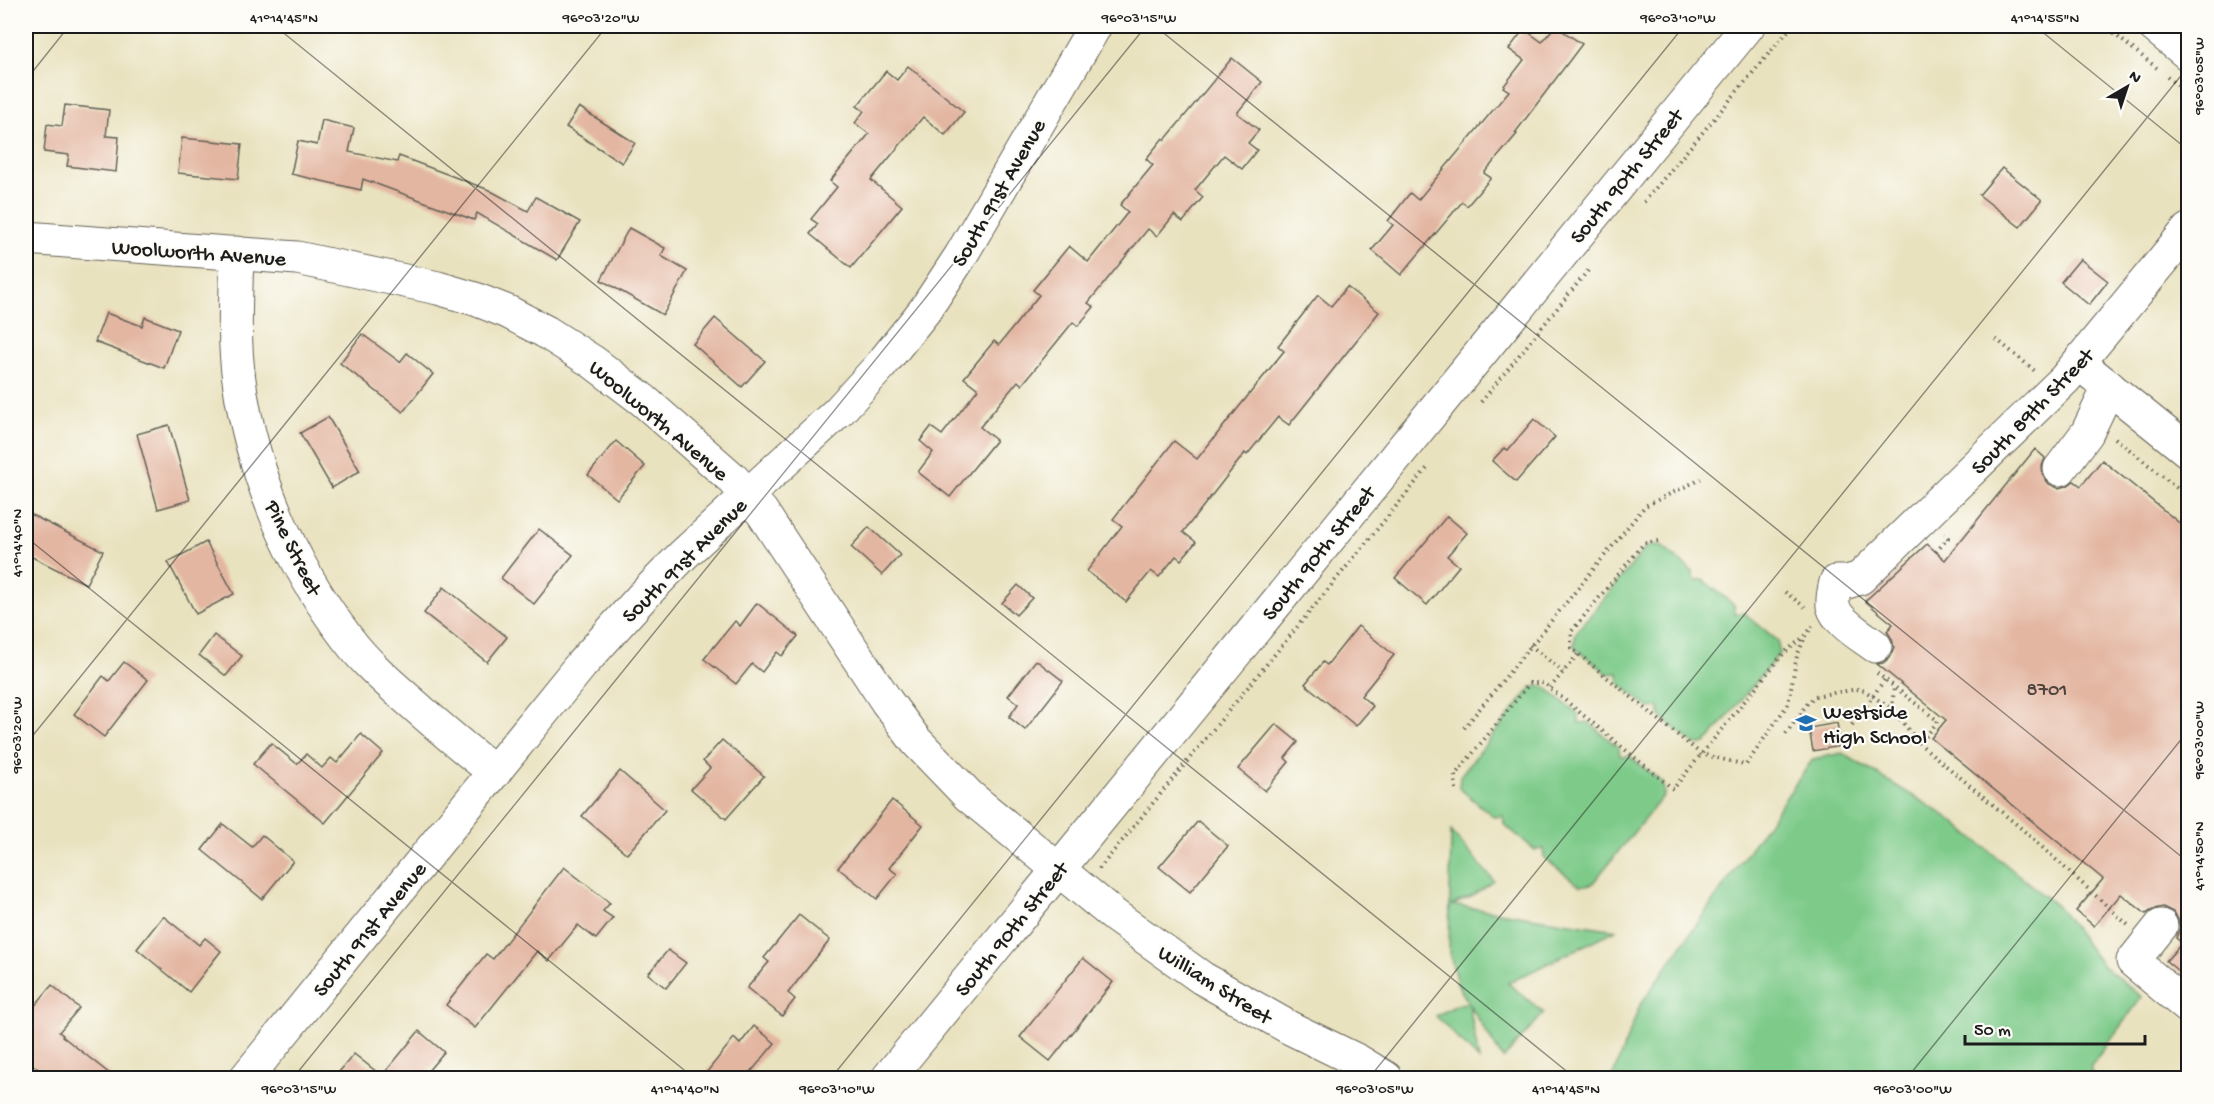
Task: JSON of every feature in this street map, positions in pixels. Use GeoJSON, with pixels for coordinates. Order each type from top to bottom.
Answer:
{"type":"FeatureCollection","features":[{"type":"Feature","properties":{"kind":"street","name":"South 91st Avenue"},"geometry":{"type":"LineString","coordinates":[[246,1078],[581,665],[683,555],[839,411],[881,365],[925,310],[960,257],[1095,26]]}},
{"type":"Feature","properties":{"kind":"street","name":"South 90th Street"},"geometry":{"type":"LineString","coordinates":[[888,1078],[1745,26]]}},
{"type":"Feature","properties":{"kind":"street"},"geometry":{"type":"LineString","coordinates":[[2154,26],[2188,54]]}},
{"type":"Feature","properties":{"kind":"street","name":"South 89th Street"},"geometry":{"type":"LineString","coordinates":[[1875,646],[1839,617],[1834,608],[1833,598],[1836,582],[1847,582],[1860,578],[2031,414],[2080,364],[2188,230]]}},
{"type":"Feature","properties":{"kind":"street","name":"Woolworth Avenue"},"geometry":{"type":"LineString","coordinates":[[26,238],[297,258],[371,272],[475,299],[508,312],[565,344],[643,399],[733,479],[762,512],[887,702],[916,741],[969,796],[1058,869]]}},
{"type":"Feature","properties":{"kind":"street","name":"Pine Street"},"geometry":{"type":"LineString","coordinates":[[237,253],[235,338],[238,379],[244,414],[257,464],[276,516],[297,561],[342,631],[379,674],[470,754],[495,772]]}},
{"type":"Feature","properties":{"kind":"street"},"geometry":{"type":"LineString","coordinates":[[2080,364],[2105,395],[2188,451]]}},
{"type":"Feature","properties":{"kind":"street"},"geometry":{"type":"LineString","coordinates":[[2060,469],[2087,433],[2105,395]]}},
{"type":"Feature","properties":{"kind":"street","name":"William Street"},"geometry":{"type":"LineString","coordinates":[[1058,869],[1115,916],[1202,978],[1290,1028],[1358,1061],[1386,1078]]}},
{"type":"Feature","properties":{"kind":"street"},"geometry":{"type":"LineString","coordinates":[[2155,934],[2133,961],[2188,1007]]}},
{"type":"Feature","properties":{"kind":"path"},"geometry":{"type":"LineString","coordinates":[[1638,209],[1792,26]]}},
{"type":"Feature","properties":{"kind":"path"},"geometry":{"type":"LineString","coordinates":[[2104,26],[2188,94]]}},
{"type":"Feature","properties":{"kind":"path"},"geometry":{"type":"LineString","coordinates":[[1476,407],[1597,259]]}},
{"type":"Feature","properties":{"kind":"path"},"geometry":{"type":"LineString","coordinates":[[2105,395],[2108,409],[2100,425],[2188,497]]}},
{"type":"Feature","properties":{"kind":"path"},"geometry":{"type":"LineString","coordinates":[[1095,873],[1432,461]]}},
{"type":"Feature","properties":{"kind":"path"},"geometry":{"type":"LineString","coordinates":[[1464,728],[1645,506],[1701,479]]}},
{"type":"Feature","properties":{"kind":"path"},"geometry":{"type":"LineString","coordinates":[[1658,541],[1644,543],[1571,633],[1571,648],[1701,754],[1746,765],[1788,704],[1797,656],[1805,636]]}},
{"type":"Feature","properties":{"kind":"path"},"geometry":{"type":"LineString","coordinates":[[1456,789],[1455,775],[1530,683],[1544,683],[1673,789],[1783,654],[1805,636],[1819,618]]}},
{"type":"Feature","properties":{"kind":"path"},"geometry":{"type":"LineString","coordinates":[[1530,645],[1563,672]]}},
{"type":"Feature","properties":{"kind":"path"},"geometry":{"type":"LineString","coordinates":[[1550,688],[1578,654]]}},
{"type":"Feature","properties":{"kind":"path"},"geometry":{"type":"LineString","coordinates":[[1852,725],[1885,679],[1938,721],[1920,744]]}},
{"type":"Feature","properties":{"kind":"path"},"geometry":{"type":"LineString","coordinates":[[1892,709],[1893,686]]}},
{"type":"Feature","properties":{"kind":"path"},"geometry":{"type":"LineString","coordinates":[[1786,734],[1815,696],[1858,689],[1865,691],[1892,709],[1920,744],[2022,829],[2155,934]]}},
{"type":"Feature","properties":{"kind":"path"},"geometry":{"type":"LineString","coordinates":[[2175,1078],[2188,1074]]}},
{"type":"Feature","properties":{"kind":"green space"},"geometry":{"type":"Polygon","coordinates":[[[1660,545],[1693,572],[1694,581],[1703,580],[1734,605],[1735,614],[1744,613],[1778,641],[1779,654],[1706,743],[1695,745],[1660,716],[1659,707],[1649,708],[1619,683],[1618,673],[1608,674],[1574,647],[1575,634],[1647,546],[1660,545]]]}},
{"type":"Feature","properties":{"kind":"green space"},"geometry":{"type":"Polygon","coordinates":[[[1544,686],[1578,714],[1579,723],[1588,722],[1619,748],[1620,756],[1629,756],[1663,783],[1664,795],[1592,884],[1580,886],[1544,858],[1543,849],[1535,850],[1504,824],[1503,816],[1494,817],[1459,788],[1460,776],[1532,687],[1544,686]]]}},
{"type":"Feature","properties":{"kind":"green space"},"geometry":{"type":"Polygon","coordinates":[[[1842,753],[1948,817],[2060,909],[2103,966],[2142,997],[2091,1066],[2094,1078],[1612,1078],[1640,1005],[1813,759],[1842,753]]]}},
{"type":"Feature","properties":{"kind":"green space"},"geometry":{"type":"Polygon","coordinates":[[[1451,831],[1494,881],[1473,896],[1452,905],[1616,930],[1508,983],[1544,1013],[1503,1059],[1469,1004],[1479,1060],[1436,1016],[1468,1002],[1457,984],[1449,950],[1451,831]]]}},
{"type":"Feature","properties":{"kind":"building"},"geometry":{"type":"Polygon","coordinates":[[[1555,26],[1582,44],[1515,133],[1517,134],[1484,173],[1491,178],[1467,206],[1462,202],[1401,275],[1372,250],[1393,225],[1388,221],[1410,193],[1418,200],[1509,91],[1503,87],[1524,60],[1509,49],[1524,29],[1542,42],[1555,26]]]}},
{"type":"Feature","properties":{"kind":"building"},"geometry":{"type":"Polygon","coordinates":[[[1232,58],[1262,82],[1237,113],[1259,130],[1248,143],[1257,150],[1242,169],[1224,155],[1195,190],[1203,197],[1183,222],[1174,215],[1157,236],[1148,229],[1088,303],[1094,307],[1078,326],[1073,322],[1022,385],[1018,381],[980,427],[996,440],[950,497],[918,472],[933,452],[920,441],[931,427],[942,435],[978,389],[964,378],[994,341],[999,345],[1039,295],[1033,290],[1069,246],[1088,262],[1128,212],[1120,205],[1153,165],[1146,159],[1163,138],[1165,140],[1232,58]]]}},
{"type":"Feature","properties":{"kind":"building"},"geometry":{"type":"Polygon","coordinates":[[[908,66],[964,112],[945,135],[923,117],[871,180],[902,206],[851,268],[810,234],[818,224],[811,219],[837,187],[830,181],[869,134],[855,123],[864,111],[857,106],[886,71],[897,80],[908,66]]]}},
{"type":"Feature","properties":{"kind":"building"},"geometry":{"type":"Polygon","coordinates":[[[65,105],[109,110],[106,136],[119,137],[116,172],[67,166],[69,155],[44,152],[47,124],[62,126],[65,105]]]}},
{"type":"Feature","properties":{"kind":"building"},"geometry":{"type":"Polygon","coordinates":[[[579,107],[635,143],[622,163],[566,127],[579,107]]]}},
{"type":"Feature","properties":{"kind":"building"},"geometry":{"type":"Polygon","coordinates":[[[322,120],[354,128],[349,152],[397,162],[399,156],[489,190],[528,211],[536,197],[580,222],[557,260],[477,213],[474,220],[363,179],[361,190],[291,174],[298,141],[317,145],[322,120]]]}},
{"type":"Feature","properties":{"kind":"building"},"geometry":{"type":"Polygon","coordinates":[[[182,138],[242,144],[238,179],[178,173],[182,138]]]}},
{"type":"Feature","properties":{"kind":"building"},"geometry":{"type":"Polygon","coordinates":[[[2002,168],[2042,200],[2020,227],[1979,195],[2002,168]]]}},
{"type":"Feature","properties":{"kind":"building"},"geometry":{"type":"Polygon","coordinates":[[[629,228],[665,248],[661,256],[687,271],[663,315],[601,280],[629,228]]]}},
{"type":"Feature","properties":{"kind":"building"},"geometry":{"type":"Polygon","coordinates":[[[2080,259],[2108,281],[2089,305],[2061,282],[2080,259]]]}},
{"type":"Feature","properties":{"kind":"building"},"geometry":{"type":"Polygon","coordinates":[[[1347,287],[1379,312],[1289,425],[1278,417],[1247,455],[1245,453],[1183,532],[1196,542],[1181,560],[1176,556],[1159,577],[1151,571],[1126,602],[1087,571],[1122,526],[1113,519],[1174,441],[1197,459],[1284,351],[1278,346],[1318,295],[1331,306],[1347,287]]]}},
{"type":"Feature","properties":{"kind":"building"},"geometry":{"type":"Polygon","coordinates":[[[106,313],[142,326],[145,317],[178,330],[164,368],[95,342],[106,313]]]}},
{"type":"Feature","properties":{"kind":"building"},"geometry":{"type":"Polygon","coordinates":[[[715,318],[765,361],[742,387],[693,344],[715,318]]]}},
{"type":"Feature","properties":{"kind":"building"},"geometry":{"type":"Polygon","coordinates":[[[362,334],[400,362],[407,353],[433,374],[403,412],[340,363],[362,334]]]}},
{"type":"Feature","properties":{"kind":"building"},"geometry":{"type":"Polygon","coordinates":[[[328,417],[360,471],[332,488],[300,433],[328,417]]]}},
{"type":"Feature","properties":{"kind":"building"},"geometry":{"type":"Polygon","coordinates":[[[1534,419],[1555,437],[1516,482],[1492,461],[1504,448],[1508,450],[1534,419]]]}},
{"type":"Feature","properties":{"kind":"building"},"geometry":{"type":"Polygon","coordinates":[[[169,425],[190,500],[158,509],[137,434],[169,425]]]}},
{"type":"Feature","properties":{"kind":"building"},"geometry":{"type":"Polygon","coordinates":[[[616,441],[645,466],[617,499],[588,475],[616,441]]]}},
{"type":"Feature","properties":{"kind":"building"},"geometry":{"type":"Polygon","coordinates":[[[2035,449],[2045,458],[2042,466],[2043,476],[2049,484],[2058,488],[2074,481],[2081,486],[2102,460],[2188,530],[2188,979],[2166,961],[2182,943],[2176,938],[2180,928],[2173,912],[2163,907],[2146,914],[2121,894],[2094,926],[2076,911],[2103,879],[1931,738],[1946,720],[1877,664],[1883,663],[1890,657],[1894,647],[1887,631],[1893,624],[1865,601],[1927,544],[1945,560],[2035,449]]]}},
{"type":"Feature","properties":{"kind":"building"},"geometry":{"type":"Polygon","coordinates":[[[26,512],[103,551],[86,584],[26,554],[26,512]]]}},
{"type":"Feature","properties":{"kind":"building"},"geometry":{"type":"Polygon","coordinates":[[[1447,516],[1467,533],[1447,556],[1459,566],[1427,605],[1395,578],[1447,516]]]}},
{"type":"Feature","properties":{"kind":"building"},"geometry":{"type":"Polygon","coordinates":[[[869,527],[900,555],[882,575],[851,547],[869,527]]]}},
{"type":"Feature","properties":{"kind":"building"},"geometry":{"type":"Polygon","coordinates":[[[539,529],[573,555],[534,604],[501,578],[539,529]]]}},
{"type":"Feature","properties":{"kind":"building"},"geometry":{"type":"Polygon","coordinates":[[[206,542],[234,594],[196,614],[168,562],[206,542]]]}},
{"type":"Feature","properties":{"kind":"building"},"geometry":{"type":"Polygon","coordinates":[[[1018,585],[1032,598],[1016,615],[1002,603],[1018,585]]]}},
{"type":"Feature","properties":{"kind":"building"},"geometry":{"type":"Polygon","coordinates":[[[444,587],[507,637],[487,662],[424,613],[444,587]]]}},
{"type":"Feature","properties":{"kind":"building"},"geometry":{"type":"Polygon","coordinates":[[[757,603],[798,636],[782,656],[777,652],[762,672],[752,664],[736,684],[704,659],[735,621],[740,626],[757,603]]]}},
{"type":"Feature","properties":{"kind":"building"},"geometry":{"type":"Polygon","coordinates":[[[1358,626],[1394,655],[1361,696],[1373,706],[1356,726],[1305,684],[1323,662],[1327,665],[1358,626]]]}},
{"type":"Feature","properties":{"kind":"building"},"geometry":{"type":"Polygon","coordinates":[[[214,635],[242,656],[226,676],[199,655],[214,635]]]}},
{"type":"Feature","properties":{"kind":"building"},"geometry":{"type":"Polygon","coordinates":[[[1036,660],[1063,681],[1025,730],[1009,717],[1018,704],[1008,696],[1036,660]]]}},
{"type":"Feature","properties":{"kind":"building"},"geometry":{"type":"Polygon","coordinates":[[[124,662],[148,680],[104,737],[74,714],[103,676],[109,681],[124,662]]]}},
{"type":"Feature","properties":{"kind":"building"},"geometry":{"type":"Polygon","coordinates":[[[1837,723],[1841,746],[1813,751],[1809,728],[1837,723]]]}},
{"type":"Feature","properties":{"kind":"building"},"geometry":{"type":"Polygon","coordinates":[[[1276,724],[1298,742],[1285,758],[1289,762],[1265,791],[1238,769],[1276,724]]]}},
{"type":"Feature","properties":{"kind":"building"},"geometry":{"type":"Polygon","coordinates":[[[361,734],[383,753],[325,823],[253,764],[271,743],[297,764],[306,754],[322,768],[331,758],[337,763],[361,734]]]}},
{"type":"Feature","properties":{"kind":"building"},"geometry":{"type":"Polygon","coordinates":[[[722,740],[764,776],[726,819],[691,789],[710,768],[703,761],[722,740]]]}},
{"type":"Feature","properties":{"kind":"building"},"geometry":{"type":"Polygon","coordinates":[[[620,771],[665,810],[627,854],[582,816],[620,771]]]}},
{"type":"Feature","properties":{"kind":"building"},"geometry":{"type":"Polygon","coordinates":[[[892,800],[923,825],[889,868],[897,874],[877,899],[838,868],[892,800]]]}},
{"type":"Feature","properties":{"kind":"building"},"geometry":{"type":"Polygon","coordinates":[[[1198,821],[1228,846],[1190,892],[1159,867],[1198,821]]]}},
{"type":"Feature","properties":{"kind":"building"},"geometry":{"type":"Polygon","coordinates":[[[223,824],[252,847],[262,835],[293,861],[262,899],[202,850],[223,824]]]}},
{"type":"Feature","properties":{"kind":"building"},"geometry":{"type":"Polygon","coordinates":[[[564,867],[610,903],[603,911],[613,918],[596,939],[578,925],[549,961],[537,951],[475,1028],[446,1005],[486,954],[493,959],[564,867]]]}},
{"type":"Feature","properties":{"kind":"building"},"geometry":{"type":"Polygon","coordinates":[[[799,915],[830,940],[788,993],[795,999],[782,1016],[747,988],[769,962],[764,958],[799,915]]]}},
{"type":"Feature","properties":{"kind":"building"},"geometry":{"type":"Polygon","coordinates":[[[163,916],[199,945],[205,938],[221,951],[189,992],[137,949],[163,916]]]}},
{"type":"Feature","properties":{"kind":"building"},"geometry":{"type":"Polygon","coordinates":[[[668,950],[686,963],[666,988],[648,974],[668,950]]]}},
{"type":"Feature","properties":{"kind":"building"},"geometry":{"type":"Polygon","coordinates":[[[1083,958],[1113,982],[1050,1061],[1020,1037],[1083,958]]]}},
{"type":"Feature","properties":{"kind":"building"},"geometry":{"type":"Polygon","coordinates":[[[52,985],[79,1008],[59,1032],[115,1078],[49,1078],[26,1059],[26,1002],[33,1008],[52,985]]]}},
{"type":"Feature","properties":{"kind":"building"},"geometry":{"type":"Polygon","coordinates":[[[754,1026],[775,1043],[746,1078],[702,1078],[734,1038],[740,1044],[754,1026]]]}},
{"type":"Feature","properties":{"kind":"building"},"geometry":{"type":"Polygon","coordinates":[[[419,1031],[444,1052],[422,1078],[334,1078],[354,1054],[382,1076],[419,1031]]]}},
{"type":"Feature","properties":{"kind":"place","name":"Westside High School"},"geometry":{"type":"Point","coordinates":[1806,723]}}]}
